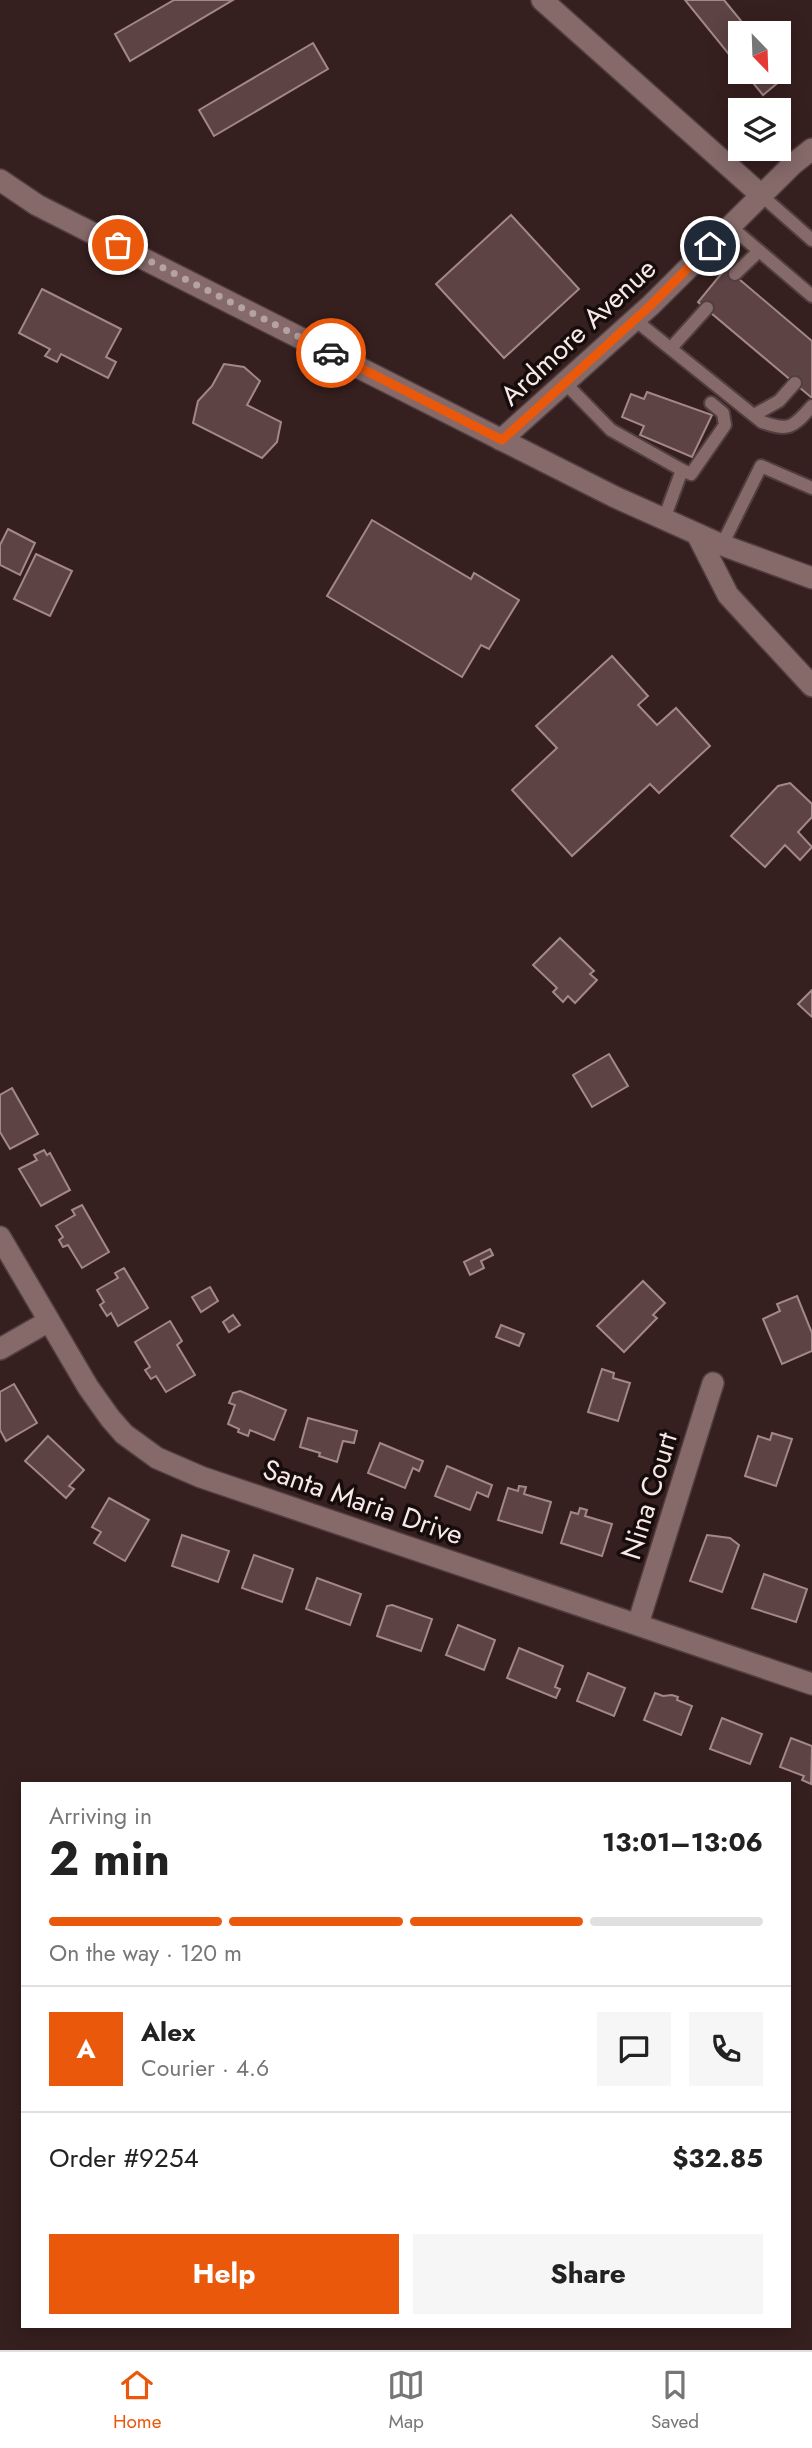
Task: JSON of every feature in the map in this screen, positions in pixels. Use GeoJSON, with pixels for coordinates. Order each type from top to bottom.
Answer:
{"type":"FeatureCollection","features":[{"type":"Feature","properties":{"kind":"street"},"geometry":{"type":"LineString","coordinates":[[542,0],[761,195]]}},
{"type":"Feature","properties":{"kind":"street","name":"Ardmore Avenue"},"geometry":{"type":"LineString","coordinates":[[502,440],[635,320],[761,195],[812,149]]}},
{"type":"Feature","properties":{"kind":"street"},"geometry":{"type":"LineString","coordinates":[[0,180],[37,205],[502,440],[696,534],[812,579]]}},
{"type":"Feature","properties":{"kind":"street"},"geometry":{"type":"LineString","coordinates":[[696,534],[728,595],[812,686]]}},
{"type":"Feature","properties":{"kind":"street","name":"Santa Maria Drive"},"geometry":{"type":"LineString","coordinates":[[0,1237],[93,1395],[124,1434],[156,1458],[214,1481],[812,1684]]}},
{"type":"Feature","properties":{"kind":"street"},"geometry":{"type":"LineString","coordinates":[[0,1349],[49,1321]]}},
{"type":"Feature","properties":{"kind":"street","name":"Nina Court"},"geometry":{"type":"LineString","coordinates":[[638,1625],[713,1383]]}},
{"type":"Feature","properties":{"kind":"lane"},"geometry":{"type":"LineString","coordinates":[[761,195],[812,240]]}},
{"type":"Feature","properties":{"kind":"lane"},"geometry":{"type":"LineString","coordinates":[[730,226],[812,296]]}},
{"type":"Feature","properties":{"kind":"lane"},"geometry":{"type":"LineString","coordinates":[[735,274],[759,251]]}},
{"type":"Feature","properties":{"kind":"lane"},"geometry":{"type":"LineString","coordinates":[[671,348],[707,308]]}},
{"type":"Feature","properties":{"kind":"lane"},"geometry":{"type":"LineString","coordinates":[[635,320],[762,422],[786,428],[796,424],[812,406]]}},
{"type":"Feature","properties":{"kind":"lane"},"geometry":{"type":"LineString","coordinates":[[565,383],[611,430],[691,474],[725,425],[723,413],[711,403]]}},
{"type":"Feature","properties":{"kind":"lane"},"geometry":{"type":"LineString","coordinates":[[754,415],[779,401],[794,383]]}},
{"type":"Feature","properties":{"kind":"lane"},"geometry":{"type":"LineString","coordinates":[[722,545],[761,466],[812,488]]}},
{"type":"Feature","properties":{"kind":"lane"},"geometry":{"type":"LineString","coordinates":[[664,519],[682,470]]}},
{"type":"Feature","properties":{"kind":"building"},"geometry":{"type":"Polygon","coordinates":[[[174,0],[233,0],[130,61],[115,34],[174,0]]]}},
{"type":"Feature","properties":{"kind":"building"},"geometry":{"type":"Polygon","coordinates":[[[685,0],[724,0],[741,21],[728,21],[728,53],[685,0]]]}},
{"type":"Feature","properties":{"kind":"building"},"geometry":{"type":"Polygon","coordinates":[[[313,43],[328,69],[214,136],[199,110],[313,43]]]}},
{"type":"Feature","properties":{"kind":"building"},"geometry":{"type":"Polygon","coordinates":[[[754,84],[776,84],[763,95],[754,84]]]}},
{"type":"Feature","properties":{"kind":"building"},"geometry":{"type":"Polygon","coordinates":[[[511,215],[579,289],[504,358],[436,284],[511,215]]]}},
{"type":"Feature","properties":{"kind":"building"},"geometry":{"type":"Polygon","coordinates":[[[726,268],[812,341],[812,398],[698,302],[726,268]]]}},
{"type":"Feature","properties":{"kind":"building"},"geometry":{"type":"Polygon","coordinates":[[[42,289],[121,329],[106,357],[116,362],[108,378],[61,354],[57,362],[45,356],[50,349],[19,333],[42,289]]]}},
{"type":"Feature","properties":{"kind":"building"},"geometry":{"type":"Polygon","coordinates":[[[224,364],[244,367],[260,381],[247,405],[281,422],[277,442],[262,458],[193,423],[198,401],[212,386],[224,364]]]}},
{"type":"Feature","properties":{"kind":"building"},"geometry":{"type":"Polygon","coordinates":[[[647,392],[712,415],[692,457],[640,435],[644,426],[622,417],[631,394],[644,399],[647,392]]]}},
{"type":"Feature","properties":{"kind":"building"},"geometry":{"type":"Polygon","coordinates":[[[372,520],[471,579],[474,573],[519,600],[489,649],[481,645],[462,677],[327,596],[372,520]]]}},
{"type":"Feature","properties":{"kind":"building"},"geometry":{"type":"Polygon","coordinates":[[[8,529],[35,543],[20,575],[0,565],[0,545],[8,529]]]}},
{"type":"Feature","properties":{"kind":"building"},"geometry":{"type":"Polygon","coordinates":[[[36,554],[72,571],[50,616],[14,599],[36,554]]]}},
{"type":"Feature","properties":{"kind":"building"},"geometry":{"type":"Polygon","coordinates":[[[612,656],[648,696],[638,705],[657,725],[676,708],[710,746],[659,793],[650,784],[572,856],[512,790],[557,748],[536,726],[612,656]]]}},
{"type":"Feature","properties":{"kind":"building"},"geometry":{"type":"Polygon","coordinates":[[[790,783],[812,804],[812,817],[798,832],[812,847],[800,860],[785,845],[765,867],[731,836],[778,786],[790,783]]]}},
{"type":"Feature","properties":{"kind":"building"},"geometry":{"type":"Polygon","coordinates":[[[560,938],[594,971],[590,974],[597,980],[575,1003],[568,996],[563,1002],[553,992],[557,988],[533,965],[560,938]]]}},
{"type":"Feature","properties":{"kind":"building"},"geometry":{"type":"Polygon","coordinates":[[[812,990],[812,1017],[798,1004],[812,990]]]}},
{"type":"Feature","properties":{"kind":"building"},"geometry":{"type":"Polygon","coordinates":[[[609,1054],[628,1086],[592,1107],[573,1075],[609,1054]]]}},
{"type":"Feature","properties":{"kind":"building"},"geometry":{"type":"Polygon","coordinates":[[[12,1088],[38,1134],[10,1149],[0,1132],[0,1095],[12,1088]]]}},
{"type":"Feature","properties":{"kind":"building"},"geometry":{"type":"Polygon","coordinates":[[[44,1150],[47,1155],[50,1153],[70,1190],[41,1206],[19,1169],[37,1160],[34,1155],[44,1150]]]}},
{"type":"Feature","properties":{"kind":"building"},"geometry":{"type":"Polygon","coordinates":[[[82,1205],[109,1252],[82,1268],[68,1245],[63,1247],[59,1240],[63,1237],[56,1226],[75,1215],[72,1210],[82,1205]]]}},
{"type":"Feature","properties":{"kind":"building"},"geometry":{"type":"Polygon","coordinates":[[[490,1249],[493,1255],[481,1261],[484,1268],[470,1275],[464,1262],[490,1249]]]}},
{"type":"Feature","properties":{"kind":"building"},"geometry":{"type":"Polygon","coordinates":[[[124,1268],[148,1308],[118,1326],[111,1313],[107,1316],[100,1305],[104,1302],[97,1290],[118,1278],[115,1273],[124,1268]]]}},
{"type":"Feature","properties":{"kind":"building"},"geometry":{"type":"Polygon","coordinates":[[[643,1281],[665,1303],[653,1315],[657,1318],[624,1352],[597,1326],[643,1281]]]}},
{"type":"Feature","properties":{"kind":"building"},"geometry":{"type":"Polygon","coordinates":[[[210,1287],[218,1301],[201,1312],[192,1297],[210,1287]]]}},
{"type":"Feature","properties":{"kind":"building"},"geometry":{"type":"Polygon","coordinates":[[[797,1296],[812,1333],[812,1351],[782,1364],[763,1319],[780,1311],[777,1304],[797,1296]]]}},
{"type":"Feature","properties":{"kind":"building"},"geometry":{"type":"Polygon","coordinates":[[[233,1315],[240,1325],[229,1332],[223,1322],[233,1315]]]}},
{"type":"Feature","properties":{"kind":"building"},"geometry":{"type":"Polygon","coordinates":[[[170,1321],[182,1341],[177,1345],[195,1375],[166,1392],[156,1376],[151,1379],[145,1370],[150,1367],[135,1342],[170,1321]]]}},
{"type":"Feature","properties":{"kind":"building"},"geometry":{"type":"Polygon","coordinates":[[[501,1325],[524,1334],[519,1346],[496,1337],[501,1325]]]}},
{"type":"Feature","properties":{"kind":"building"},"geometry":{"type":"Polygon","coordinates":[[[602,1369],[614,1373],[613,1378],[630,1383],[618,1421],[588,1412],[602,1369]]]}},
{"type":"Feature","properties":{"kind":"building"},"geometry":{"type":"Polygon","coordinates":[[[14,1384],[37,1423],[6,1441],[0,1430],[0,1392],[14,1384]]]}},
{"type":"Feature","properties":{"kind":"building"},"geometry":{"type":"Polygon","coordinates":[[[240,1391],[286,1410],[274,1440],[250,1430],[248,1436],[228,1424],[235,1405],[229,1403],[233,1393],[240,1391]]]}},
{"type":"Feature","properties":{"kind":"building"},"geometry":{"type":"Polygon","coordinates":[[[308,1418],[357,1431],[354,1443],[343,1441],[337,1462],[300,1447],[308,1418]]]}},
{"type":"Feature","properties":{"kind":"building"},"geometry":{"type":"Polygon","coordinates":[[[772,1433],[792,1439],[776,1486],[745,1476],[758,1436],[770,1440],[772,1433]]]}},
{"type":"Feature","properties":{"kind":"building"},"geometry":{"type":"Polygon","coordinates":[[[48,1436],[84,1470],[69,1486],[74,1489],[66,1498],[25,1461],[48,1436]]]}},
{"type":"Feature","properties":{"kind":"building"},"geometry":{"type":"Polygon","coordinates":[[[380,1443],[423,1461],[419,1471],[413,1468],[405,1488],[368,1473],[380,1443]]]}},
{"type":"Feature","properties":{"kind":"building"},"geometry":{"type":"Polygon","coordinates":[[[447,1466],[492,1485],[488,1497],[477,1492],[470,1510],[435,1496],[447,1466]]]}},
{"type":"Feature","properties":{"kind":"building"},"geometry":{"type":"Polygon","coordinates":[[[519,1486],[526,1487],[524,1494],[551,1502],[542,1533],[498,1520],[508,1488],[518,1491],[519,1486]]]}},
{"type":"Feature","properties":{"kind":"building"},"geometry":{"type":"Polygon","coordinates":[[[109,1498],[149,1520],[125,1561],[94,1543],[101,1532],[92,1527],[109,1498]]]}},
{"type":"Feature","properties":{"kind":"building"},"geometry":{"type":"Polygon","coordinates":[[[580,1508],[587,1510],[585,1516],[612,1524],[602,1556],[561,1543],[571,1512],[578,1514],[580,1508]]]}},
{"type":"Feature","properties":{"kind":"building"},"geometry":{"type":"Polygon","coordinates":[[[182,1535],[229,1551],[218,1582],[172,1566],[182,1535]]]}},
{"type":"Feature","properties":{"kind":"building"},"geometry":{"type":"Polygon","coordinates":[[[707,1535],[730,1538],[739,1545],[722,1592],[690,1581],[707,1535]]]}},
{"type":"Feature","properties":{"kind":"building"},"geometry":{"type":"Polygon","coordinates":[[[254,1555],[293,1569],[282,1602],[242,1588],[254,1555]]]}},
{"type":"Feature","properties":{"kind":"building"},"geometry":{"type":"Polygon","coordinates":[[[764,1574],[807,1589],[796,1622],[752,1608],[764,1574]]]}},
{"type":"Feature","properties":{"kind":"building"},"geometry":{"type":"Polygon","coordinates":[[[317,1578],[361,1594],[350,1625],[306,1609],[317,1578]]]}},
{"type":"Feature","properties":{"kind":"building"},"geometry":{"type":"Polygon","coordinates":[[[392,1605],[432,1619],[421,1651],[377,1636],[387,1606],[392,1605]]]}},
{"type":"Feature","properties":{"kind":"building"},"geometry":{"type":"Polygon","coordinates":[[[458,1625],[495,1640],[484,1670],[446,1655],[458,1625]]]}},
{"type":"Feature","properties":{"kind":"building"},"geometry":{"type":"Polygon","coordinates":[[[519,1648],[563,1666],[555,1687],[560,1689],[556,1698],[507,1678],[519,1648]]]}},
{"type":"Feature","properties":{"kind":"building"},"geometry":{"type":"Polygon","coordinates":[[[588,1673],[625,1688],[614,1716],[577,1701],[588,1673]]]}},
{"type":"Feature","properties":{"kind":"building"},"geometry":{"type":"Polygon","coordinates":[[[655,1693],[678,1697],[677,1700],[692,1706],[681,1735],[644,1720],[655,1693]]]}},
{"type":"Feature","properties":{"kind":"building"},"geometry":{"type":"Polygon","coordinates":[[[722,1718],[762,1734],[750,1764],[710,1749],[722,1718]]]}},
{"type":"Feature","properties":{"kind":"building"},"geometry":{"type":"Polygon","coordinates":[[[791,1738],[812,1746],[811,1784],[802,1780],[804,1776],[780,1767],[791,1738]]]}},
{"type":"Feature","properties":{"kind":"way so far"},"geometry":{"type":"LineString","coordinates":[[118,245],[331,353]]}},
{"type":"Feature","properties":{"kind":"route"},"geometry":{"type":"LineString","coordinates":[[331,353],[502,440],[651,305],[710,246]]}}]}
